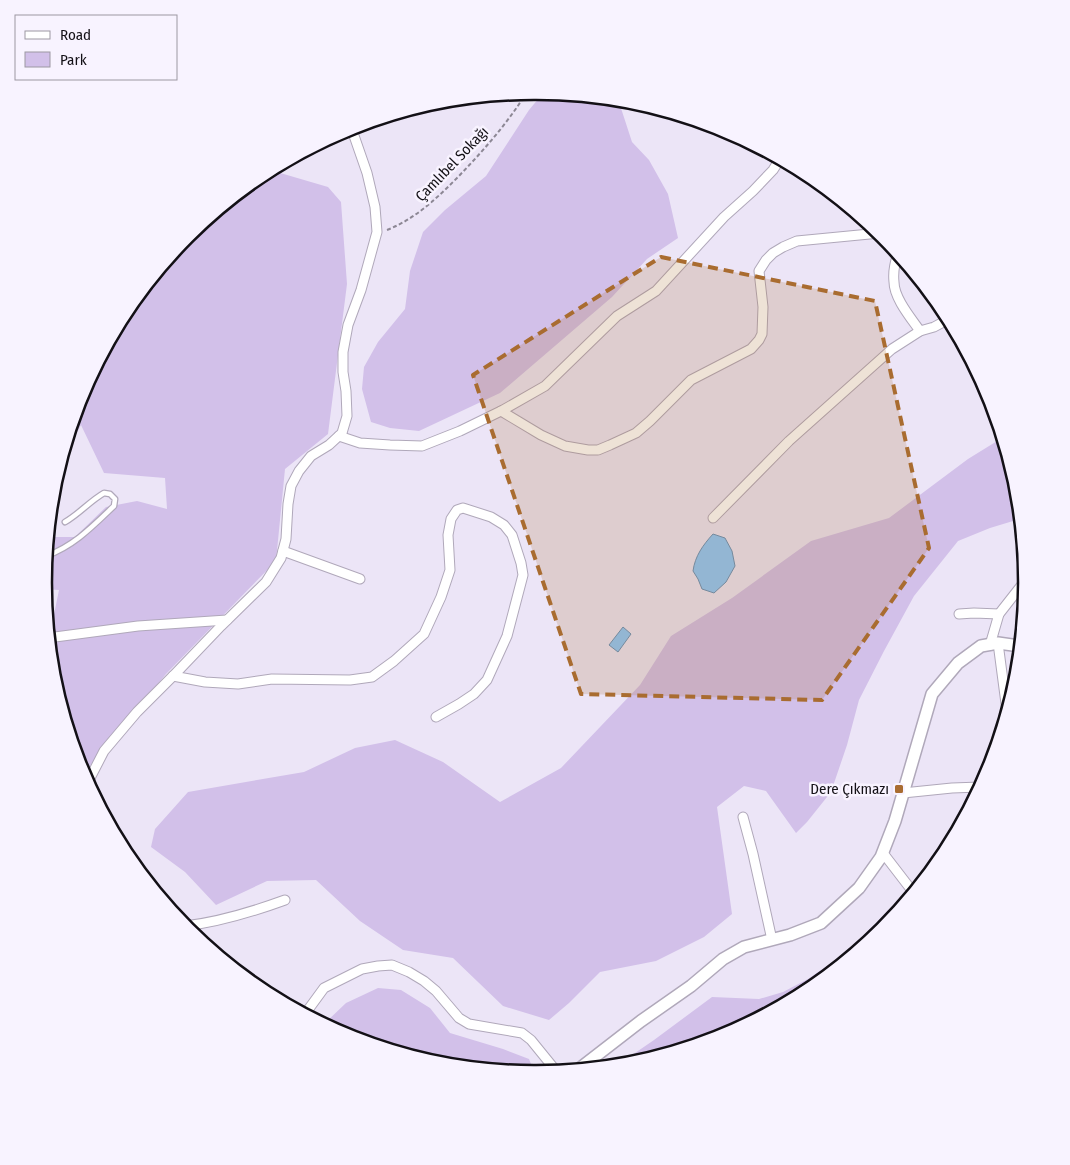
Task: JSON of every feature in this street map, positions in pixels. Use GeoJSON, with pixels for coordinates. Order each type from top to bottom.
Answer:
{"type":"FeatureCollection","features":[{"type":"Feature","properties":{"kind":"street"},"geometry":{"type":"LineString","coordinates":[[92,774],[104,751],[137,712],[266,582],[281,558],[283,551],[286,539],[291,486],[299,471],[311,456],[329,445],[342,433],[347,416],[343,352],[348,325],[377,232],[375,207],[367,172],[354,136]]}},
{"type":"Feature","properties":{"kind":"street"},"geometry":{"type":"LineString","coordinates":[[338,436],[360,443],[422,446],[460,431],[501,411],[545,386],[617,316],[656,291],[724,217],[753,191],[776,165]]}},
{"type":"Feature","properties":{"kind":"street"},"geometry":{"type":"LineString","coordinates":[[501,411],[541,435],[565,446],[588,450],[598,450],[636,433],[691,380],[751,348],[759,340],[762,334],[763,307],[759,271],[766,260],[773,254],[797,241],[868,234]]}},
{"type":"Feature","properties":{"kind":"street"},"geometry":{"type":"LineString","coordinates":[[895,261],[893,283],[904,308],[920,331]]}},
{"type":"Feature","properties":{"kind":"street"},"geometry":{"type":"LineString","coordinates":[[713,518],[789,441],[892,349],[920,331],[942,323]]}},
{"type":"Feature","properties":{"kind":"street"},"geometry":{"type":"LineString","coordinates":[[173,676],[205,682],[238,684],[272,679],[350,680],[372,677],[394,661],[424,634],[441,597],[450,570],[448,535],[451,519],[457,510],[463,508],[491,517],[504,525],[512,535],[523,575],[507,636],[487,680],[474,694],[436,717]]}},
{"type":"Feature","properties":{"kind":"street"},"geometry":{"type":"LineString","coordinates":[[283,551],[360,579]]}},
{"type":"Feature","properties":{"kind":"street"},"geometry":{"type":"LineString","coordinates":[[1004,695],[994,644],[999,614],[1017,590]]}},
{"type":"Feature","properties":{"kind":"street"},"geometry":{"type":"LineString","coordinates":[[959,614],[999,614]]}},
{"type":"Feature","properties":{"kind":"street"},"geometry":{"type":"LineString","coordinates":[[56,637],[138,626],[227,620]]}},
{"type":"Feature","properties":{"kind":"street"},"geometry":{"type":"LineString","coordinates":[[588,1062],[641,1021],[691,986],[723,959],[744,947],[790,935],[821,923],[859,888],[883,854],[895,821],[932,694],[958,663],[981,646],[994,644],[1013,645]]}},
{"type":"Feature","properties":{"kind":"street"},"geometry":{"type":"LineString","coordinates":[[903,793],[972,787]]}},
{"type":"Feature","properties":{"kind":"street"},"geometry":{"type":"LineString","coordinates":[[743,817],[772,940]]}},
{"type":"Feature","properties":{"kind":"street"},"geometry":{"type":"LineString","coordinates":[[883,854],[909,887]]}},
{"type":"Feature","properties":{"kind":"street"},"geometry":{"type":"LineString","coordinates":[[195,925],[211,923],[285,900]]}},
{"type":"Feature","properties":{"kind":"street"},"geometry":{"type":"LineString","coordinates":[[309,1008],[324,988],[362,969],[392,965],[410,972],[424,981],[436,991],[459,1018],[469,1024],[522,1033],[531,1040],[552,1064]]}},
{"type":"Feature","properties":{"kind":"lane"},"geometry":{"type":"LineString","coordinates":[[54,553],[81,537],[114,506],[115,499],[110,494],[104,493],[65,522]]}},
{"type":"Feature","properties":{"kind":"path","name":"Çamlıbel Sokağı"},"geometry":{"type":"LineString","coordinates":[[377,232],[388,230],[406,221],[438,197],[482,153],[521,100]]}},
{"type":"Feature","properties":{"kind":"highlighted area"},"geometry":{"type":"Polygon","coordinates":[[[661,257],[875,301],[929,548],[822,700],[581,694],[473,375],[661,257]]]}},
{"type":"Feature","properties":{"kind":"green space"},"geometry":{"type":"Polygon","coordinates":[[[537,100],[567,101],[621,108],[632,142],[649,160],[668,194],[678,238],[647,259],[612,297],[500,393],[419,431],[390,428],[371,422],[362,389],[364,367],[378,342],[405,309],[410,271],[423,232],[445,210],[486,176],[537,100]]]}},
{"type":"Feature","properties":{"kind":"green space"},"geometry":{"type":"Polygon","coordinates":[[[280,173],[328,187],[341,202],[347,284],[328,434],[285,469],[276,561],[166,674],[89,767],[69,707],[57,645],[54,614],[59,590],[52,590],[52,582],[55,537],[75,537],[106,507],[137,501],[167,509],[165,478],[104,473],[81,425],[76,435],[89,398],[117,341],[152,289],[194,241],[241,200],[280,173]]]}},
{"type":"Feature","properties":{"kind":"green space"},"geometry":{"type":"Polygon","coordinates":[[[996,442],[1008,488],[1013,521],[958,541],[914,596],[859,700],[847,745],[831,792],[796,833],[766,791],[744,786],[717,807],[732,914],[704,937],[656,961],[600,972],[549,1020],[503,1006],[453,958],[403,950],[360,921],[316,880],[267,881],[216,905],[185,872],[151,847],[155,829],[188,792],[304,772],[355,748],[395,740],[443,762],[500,802],[561,768],[640,685],[671,636],[732,598],[811,541],[889,518],[968,459],[996,442]]]}},
{"type":"Feature","properties":{"kind":"green space"},"geometry":{"type":"Polygon","coordinates":[[[831,963],[803,984],[776,1000],[720,1028],[660,1049],[631,1055],[712,997],[759,999],[783,992],[808,979],[831,963]]]}},
{"type":"Feature","properties":{"kind":"green space"},"geometry":{"type":"Polygon","coordinates":[[[378,988],[401,990],[430,1008],[450,1033],[529,1059],[531,1065],[472,1061],[441,1056],[410,1049],[380,1039],[330,1019],[346,1003],[378,988]]]}},
{"type":"Feature","properties":{"kind":"water"},"geometry":{"type":"Polygon","coordinates":[[[713,534],[725,538],[732,551],[735,566],[726,582],[714,593],[702,589],[693,571],[700,551],[713,534]]]}},
{"type":"Feature","properties":{"kind":"water"},"geometry":{"type":"Polygon","coordinates":[[[623,627],[631,634],[618,652],[609,645],[623,627]]]}},
{"type":"Feature","properties":{"kind":"place","name":"Dere Çıkmazı"},"geometry":{"type":"Point","coordinates":[899,789]}}]}
